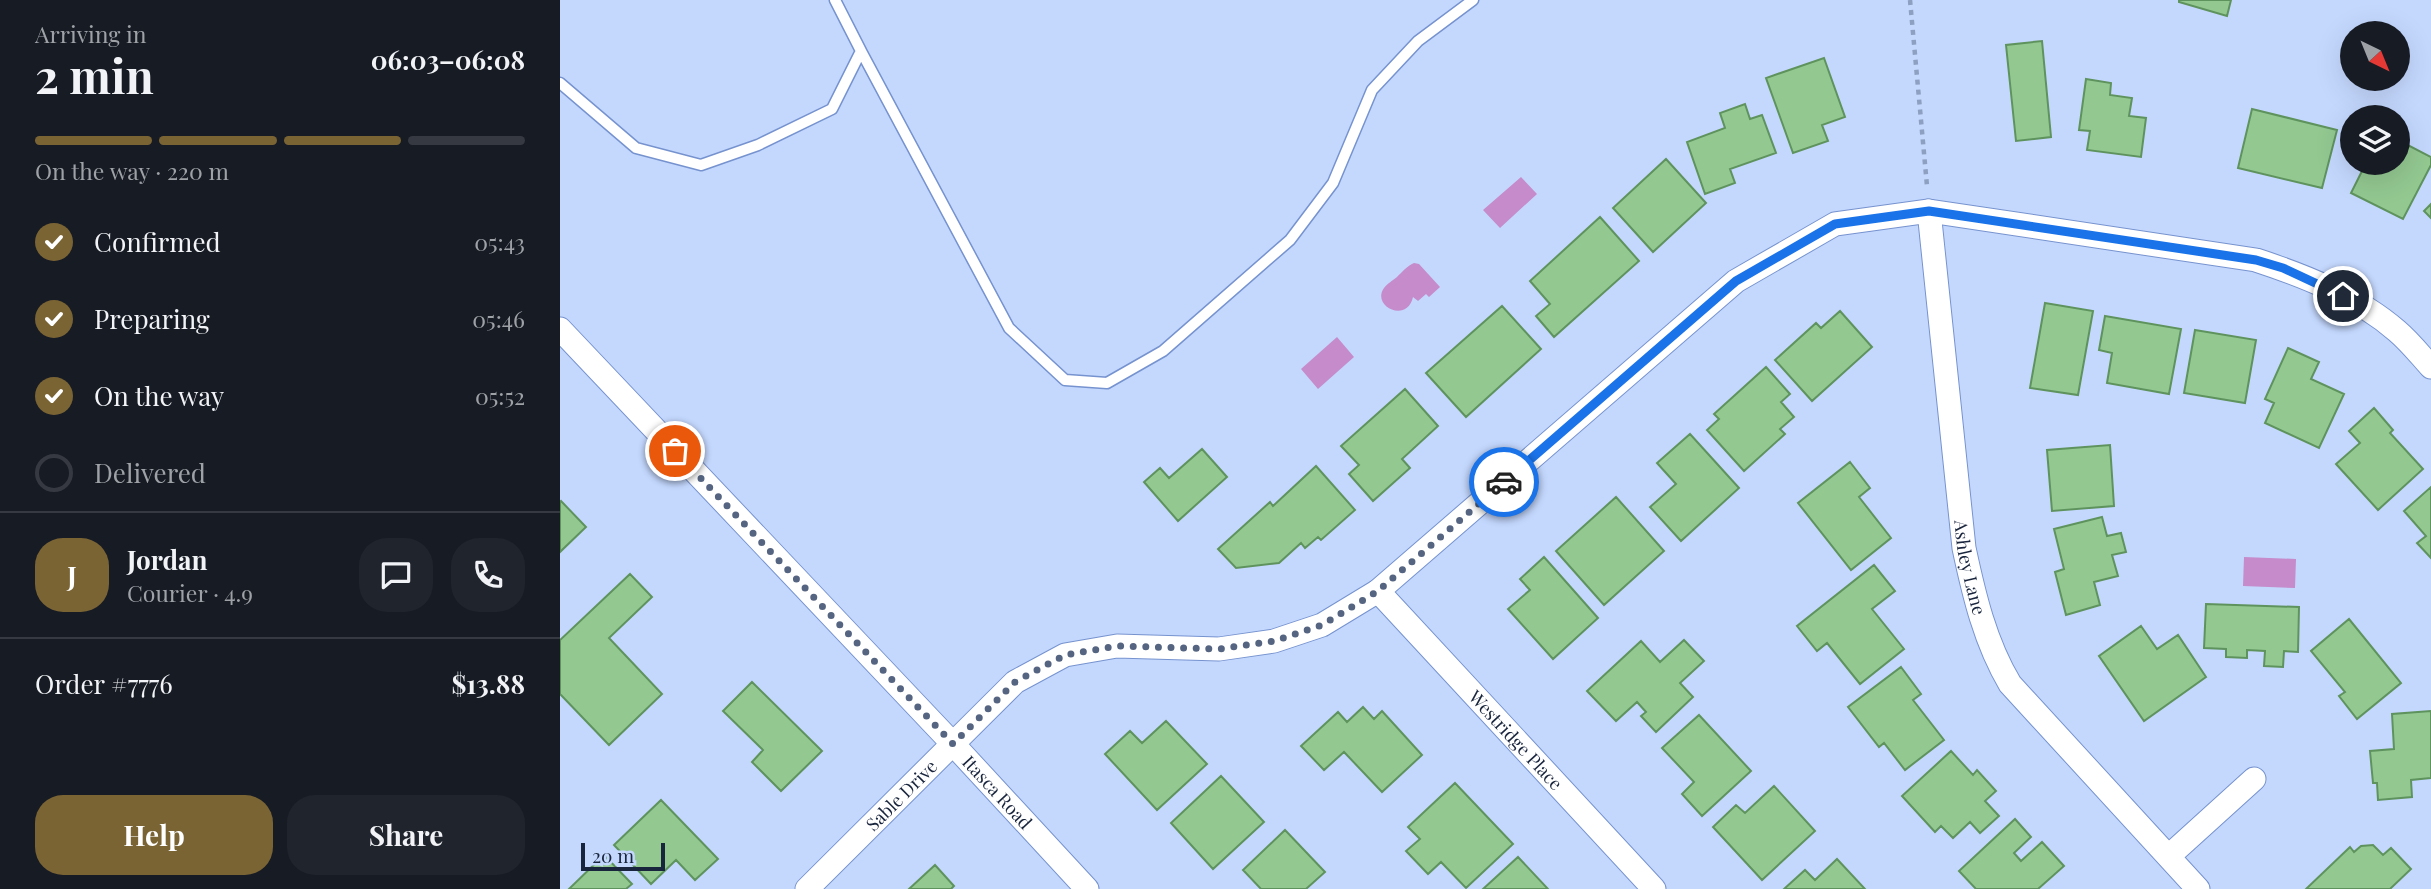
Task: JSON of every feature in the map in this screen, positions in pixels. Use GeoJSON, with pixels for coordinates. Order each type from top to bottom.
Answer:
{"type":"FeatureCollection","features":[{"type":"Feature","properties":{"kind":"street","name":"Sable Drive"},"geometry":{"type":"LineString","coordinates":[[807,889],[1015,682],[1065,655],[1117,646],[1219,649],[1274,641],[1322,625],[1378,591],[1736,281],[1835,224],[1929,211],[2256,260],[2283,268],[2363,305],[2398,332],[2431,368]]}},
{"type":"Feature","properties":{"kind":"street","name":"Ashley Lane"},"geometry":{"type":"LineString","coordinates":[[1929,211],[1964,548],[1975,600],[1999,666],[2010,684],[2198,889]]}},
{"type":"Feature","properties":{"kind":"street","name":"Itasca Road"},"geometry":{"type":"LineString","coordinates":[[560,329],[1087,889]]}},
{"type":"Feature","properties":{"kind":"street","name":"Westridge Place"},"geometry":{"type":"LineString","coordinates":[[1378,591],[1654,889]]}},
{"type":"Feature","properties":{"kind":"street"},"geometry":{"type":"LineString","coordinates":[[2169,856],[2254,779]]}},
{"type":"Feature","properties":{"kind":"lane"},"geometry":{"type":"LineString","coordinates":[[835,0],[1009,328],[1065,380],[1107,383],[1163,351],[1290,240],[1334,183],[1372,90],[1418,41],[1473,0]]}},
{"type":"Feature","properties":{"kind":"lane"},"geometry":{"type":"LineString","coordinates":[[560,83],[636,148],[701,165],[758,145],[832,108],[861,51]]}},
{"type":"Feature","properties":{"kind":"path"},"geometry":{"type":"LineString","coordinates":[[1910,0],[1929,211]]}},
{"type":"Feature","properties":{"kind":"shaded area"},"geometry":{"type":"Polygon","coordinates":[[[1521,177],[1537,194],[1500,228],[1483,210],[1521,177]]]}},
{"type":"Feature","properties":{"kind":"shaded area"},"geometry":{"type":"Polygon","coordinates":[[[1414,263],[1419,264],[1440,287],[1429,297],[1426,294],[1418,301],[1413,297],[1404,310],[1391,309],[1382,301],[1384,288],[1414,263]]]}},
{"type":"Feature","properties":{"kind":"shaded area"},"geometry":{"type":"Polygon","coordinates":[[[1337,337],[1354,357],[1318,389],[1301,369],[1337,337]]]}},
{"type":"Feature","properties":{"kind":"shaded area"},"geometry":{"type":"Polygon","coordinates":[[[2244,557],[2296,559],[2295,588],[2243,586],[2244,557]]]}},
{"type":"Feature","properties":{"kind":"building"},"geometry":{"type":"Polygon","coordinates":[[[2179,0],[2231,0],[2227,16],[2179,0]]]}},
{"type":"Feature","properties":{"kind":"building"},"geometry":{"type":"Polygon","coordinates":[[[2042,41],[2051,137],[2016,141],[2006,45],[2042,41]]]}},
{"type":"Feature","properties":{"kind":"building"},"geometry":{"type":"Polygon","coordinates":[[[1824,58],[1845,117],[1822,125],[1828,141],[1793,153],[1766,78],[1824,58]]]}},
{"type":"Feature","properties":{"kind":"building"},"geometry":{"type":"Polygon","coordinates":[[[2086,79],[2111,83],[2110,95],[2132,98],[2129,116],[2146,118],[2141,157],[2087,150],[2090,131],[2079,130],[2086,79]]]}},
{"type":"Feature","properties":{"kind":"building"},"geometry":{"type":"Polygon","coordinates":[[[1745,104],[1750,119],[1762,115],[1776,153],[1730,169],[1735,183],[1705,194],[1687,142],[1725,128],[1720,113],[1745,104]]]}},
{"type":"Feature","properties":{"kind":"building"},"geometry":{"type":"Polygon","coordinates":[[[2252,109],[2337,130],[2322,188],[2238,168],[2252,109]]]}},
{"type":"Feature","properties":{"kind":"building"},"geometry":{"type":"Polygon","coordinates":[[[2410,146],[2431,157],[2431,165],[2403,219],[2351,193],[2360,175],[2410,175],[2410,146]]]}},
{"type":"Feature","properties":{"kind":"building"},"geometry":{"type":"Polygon","coordinates":[[[1666,159],[1706,203],[1653,252],[1613,208],[1666,159]]]}},
{"type":"Feature","properties":{"kind":"building"},"geometry":{"type":"Polygon","coordinates":[[[2431,204],[2431,218],[2424,211],[2431,204]]]}},
{"type":"Feature","properties":{"kind":"building"},"geometry":{"type":"Polygon","coordinates":[[[1600,217],[1639,261],[1554,337],[1536,316],[1550,304],[1530,281],[1600,217]]]}},
{"type":"Feature","properties":{"kind":"building"},"geometry":{"type":"Polygon","coordinates":[[[2045,303],[2093,311],[2078,395],[2030,388],[2045,303]]]}},
{"type":"Feature","properties":{"kind":"building"},"geometry":{"type":"Polygon","coordinates":[[[1502,306],[1541,349],[1466,417],[1426,373],[1502,306]]]}},
{"type":"Feature","properties":{"kind":"building"},"geometry":{"type":"Polygon","coordinates":[[[1840,311],[1872,347],[1812,401],[1775,360],[1816,323],[1821,328],[1840,311]]]}},
{"type":"Feature","properties":{"kind":"building"},"geometry":{"type":"Polygon","coordinates":[[[2105,316],[2181,329],[2169,394],[2107,383],[2112,353],[2099,350],[2105,316]]]}},
{"type":"Feature","properties":{"kind":"building"},"geometry":{"type":"Polygon","coordinates":[[[2195,330],[2256,340],[2245,403],[2184,393],[2195,330]]]}},
{"type":"Feature","properties":{"kind":"building"},"geometry":{"type":"Polygon","coordinates":[[[2288,348],[2319,362],[2311,379],[2344,394],[2319,448],[2265,423],[2274,403],[2265,399],[2288,348]]]}},
{"type":"Feature","properties":{"kind":"building"},"geometry":{"type":"Polygon","coordinates":[[[1766,367],[1790,394],[1781,402],[1794,417],[1780,429],[1785,434],[1744,471],[1707,430],[1719,419],[1714,414],[1766,367]]]}},
{"type":"Feature","properties":{"kind":"building"},"geometry":{"type":"Polygon","coordinates":[[[1405,389],[1438,426],[1402,459],[1410,468],[1373,501],[1349,474],[1359,465],[1341,446],[1405,389]]]}},
{"type":"Feature","properties":{"kind":"building"},"geometry":{"type":"Polygon","coordinates":[[[2374,408],[2393,430],[2390,433],[2423,469],[2378,510],[2336,464],[2360,443],[2349,431],[2374,408]]]}},
{"type":"Feature","properties":{"kind":"building"},"geometry":{"type":"Polygon","coordinates":[[[1690,434],[1739,488],[1681,541],[1650,507],[1676,484],[1657,463],[1690,434]]]}},
{"type":"Feature","properties":{"kind":"building"},"geometry":{"type":"Polygon","coordinates":[[[2110,445],[2114,506],[2052,511],[2047,450],[2110,445]]]}},
{"type":"Feature","properties":{"kind":"building"},"geometry":{"type":"Polygon","coordinates":[[[1202,449],[1227,477],[1178,521],[1144,482],[1160,468],[1169,478],[1202,449]]]}},
{"type":"Feature","properties":{"kind":"building"},"geometry":{"type":"Polygon","coordinates":[[[1850,462],[1870,488],[1859,497],[1891,538],[1851,570],[1798,503],[1850,462]]]}},
{"type":"Feature","properties":{"kind":"building"},"geometry":{"type":"Polygon","coordinates":[[[1316,466],[1355,510],[1321,540],[1318,537],[1305,548],[1301,543],[1279,563],[1236,568],[1218,549],[1270,502],[1273,506],[1316,466]]]}},
{"type":"Feature","properties":{"kind":"building"},"geometry":{"type":"Polygon","coordinates":[[[2431,487],[2431,558],[2417,543],[2426,536],[2404,511],[2431,487]]]}},
{"type":"Feature","properties":{"kind":"building"},"geometry":{"type":"Polygon","coordinates":[[[1616,497],[1664,551],[1604,605],[1556,551],[1616,497]]]}},
{"type":"Feature","properties":{"kind":"building"},"geometry":{"type":"Polygon","coordinates":[[[560,502],[586,527],[560,552],[560,502]]]}},
{"type":"Feature","properties":{"kind":"building"},"geometry":{"type":"Polygon","coordinates":[[[2102,517],[2107,536],[2121,533],[2126,552],[2112,555],[2118,576],[2094,582],[2100,605],[2066,615],[2055,572],[2064,569],[2054,529],[2102,517]]]}},
{"type":"Feature","properties":{"kind":"building"},"geometry":{"type":"Polygon","coordinates":[[[1544,557],[1598,618],[1553,659],[1508,609],[1530,590],[1520,579],[1544,557]]]}},
{"type":"Feature","properties":{"kind":"building"},"geometry":{"type":"Polygon","coordinates":[[[1874,565],[1895,591],[1872,609],[1904,649],[1860,684],[1827,643],[1817,651],[1797,626],[1874,565]]]}},
{"type":"Feature","properties":{"kind":"building"},"geometry":{"type":"Polygon","coordinates":[[[630,574],[652,597],[609,638],[662,694],[609,745],[560,694],[560,640],[630,574]]]}},
{"type":"Feature","properties":{"kind":"building"},"geometry":{"type":"Polygon","coordinates":[[[2206,604],[2299,607],[2298,652],[2284,651],[2283,667],[2264,666],[2265,651],[2247,650],[2247,658],[2226,657],[2226,649],[2204,648],[2206,604]]]}},
{"type":"Feature","properties":{"kind":"building"},"geometry":{"type":"Polygon","coordinates":[[[2349,619],[2401,683],[2357,719],[2339,696],[2345,692],[2311,651],[2349,619]]]}},
{"type":"Feature","properties":{"kind":"building"},"geometry":{"type":"Polygon","coordinates":[[[2141,626],[2157,649],[2178,635],[2206,677],[2144,721],[2099,656],[2141,626]]]}},
{"type":"Feature","properties":{"kind":"building"},"geometry":{"type":"Polygon","coordinates":[[[1684,640],[1704,661],[1680,683],[1693,697],[1656,732],[1641,716],[1646,712],[1637,702],[1616,721],[1587,691],[1641,641],[1660,662],[1684,640]]]}},
{"type":"Feature","properties":{"kind":"building"},"geometry":{"type":"Polygon","coordinates":[[[1901,667],[1921,694],[1913,700],[1944,740],[1905,770],[1884,743],[1879,747],[1848,707],[1901,667]]]}},
{"type":"Feature","properties":{"kind":"building"},"geometry":{"type":"Polygon","coordinates":[[[752,682],[822,751],[781,791],[752,762],[763,750],[723,711],[752,682]]]}},
{"type":"Feature","properties":{"kind":"building"},"geometry":{"type":"Polygon","coordinates":[[[1363,707],[1374,719],[1382,711],[1422,755],[1382,792],[1344,752],[1324,770],[1301,746],[1338,712],[1347,722],[1363,707]]]}},
{"type":"Feature","properties":{"kind":"building"},"geometry":{"type":"Polygon","coordinates":[[[2431,711],[2431,778],[2411,780],[2412,797],[2378,800],[2377,783],[2373,783],[2370,751],[2394,749],[2392,714],[2431,711]]]}},
{"type":"Feature","properties":{"kind":"building"},"geometry":{"type":"Polygon","coordinates":[[[1699,715],[1751,771],[1702,816],[1682,794],[1694,782],[1662,748],[1699,715]]]}},
{"type":"Feature","properties":{"kind":"building"},"geometry":{"type":"Polygon","coordinates":[[[1166,721],[1207,764],[1157,810],[1105,754],[1130,731],[1142,743],[1166,721]]]}},
{"type":"Feature","properties":{"kind":"building"},"geometry":{"type":"Polygon","coordinates":[[[1951,751],[1973,775],[1977,770],[1996,791],[1985,801],[1999,816],[1980,833],[1970,822],[1953,838],[1941,826],[1935,832],[1902,796],[1951,751]]]}},
{"type":"Feature","properties":{"kind":"building"},"geometry":{"type":"Polygon","coordinates":[[[1221,776],[1264,822],[1213,869],[1171,823],[1221,776]]]}},
{"type":"Feature","properties":{"kind":"building"},"geometry":{"type":"Polygon","coordinates":[[[1455,783],[1513,844],[1466,888],[1441,862],[1428,874],[1406,851],[1420,839],[1408,827],[1455,783]]]}},
{"type":"Feature","properties":{"kind":"building"},"geometry":{"type":"Polygon","coordinates":[[[1774,786],[1815,831],[1762,880],[1713,827],[1736,805],[1745,813],[1774,786]]]}},
{"type":"Feature","properties":{"kind":"building"},"geometry":{"type":"Polygon","coordinates":[[[661,800],[718,859],[695,880],[676,860],[651,884],[614,845],[661,800]]]}},
{"type":"Feature","properties":{"kind":"building"},"geometry":{"type":"Polygon","coordinates":[[[2015,819],[2031,837],[2014,853],[2021,861],[2042,842],[2064,866],[2038,889],[1976,889],[1959,871],[2015,819]]]}},
{"type":"Feature","properties":{"kind":"building"},"geometry":{"type":"Polygon","coordinates":[[[1285,830],[1325,872],[1306,889],[1261,889],[1243,870],[1285,830]]]}},
{"type":"Feature","properties":{"kind":"building"},"geometry":{"type":"Polygon","coordinates":[[[2373,845],[2383,855],[2391,848],[2411,869],[2390,889],[2306,889],[2350,847],[2354,852],[2361,846],[2373,845]]]}},
{"type":"Feature","properties":{"kind":"building"},"geometry":{"type":"Polygon","coordinates":[[[604,855],[632,884],[626,889],[569,889],[604,855]]]}},
{"type":"Feature","properties":{"kind":"building"},"geometry":{"type":"Polygon","coordinates":[[[1518,857],[1548,889],[1483,889],[1518,857]]]}},
{"type":"Feature","properties":{"kind":"building"},"geometry":{"type":"Polygon","coordinates":[[[1837,859],[1865,889],[1784,889],[1805,870],[1815,880],[1837,859]]]}},
{"type":"Feature","properties":{"kind":"building"},"geometry":{"type":"Polygon","coordinates":[[[935,865],[954,886],[951,889],[909,889],[935,865]]]}},
{"type":"Feature","properties":{"kind":"way so far"},"geometry":{"type":"LineString","coordinates":[[675,451],[953,744],[1015,682],[1065,655],[1117,646],[1219,649],[1274,641],[1322,625],[1378,591],[1504,482]]}},
{"type":"Feature","properties":{"kind":"route"},"geometry":{"type":"LineString","coordinates":[[1504,482],[1736,281],[1835,224],[1929,211],[2256,260],[2283,268],[2343,296]]}}]}
